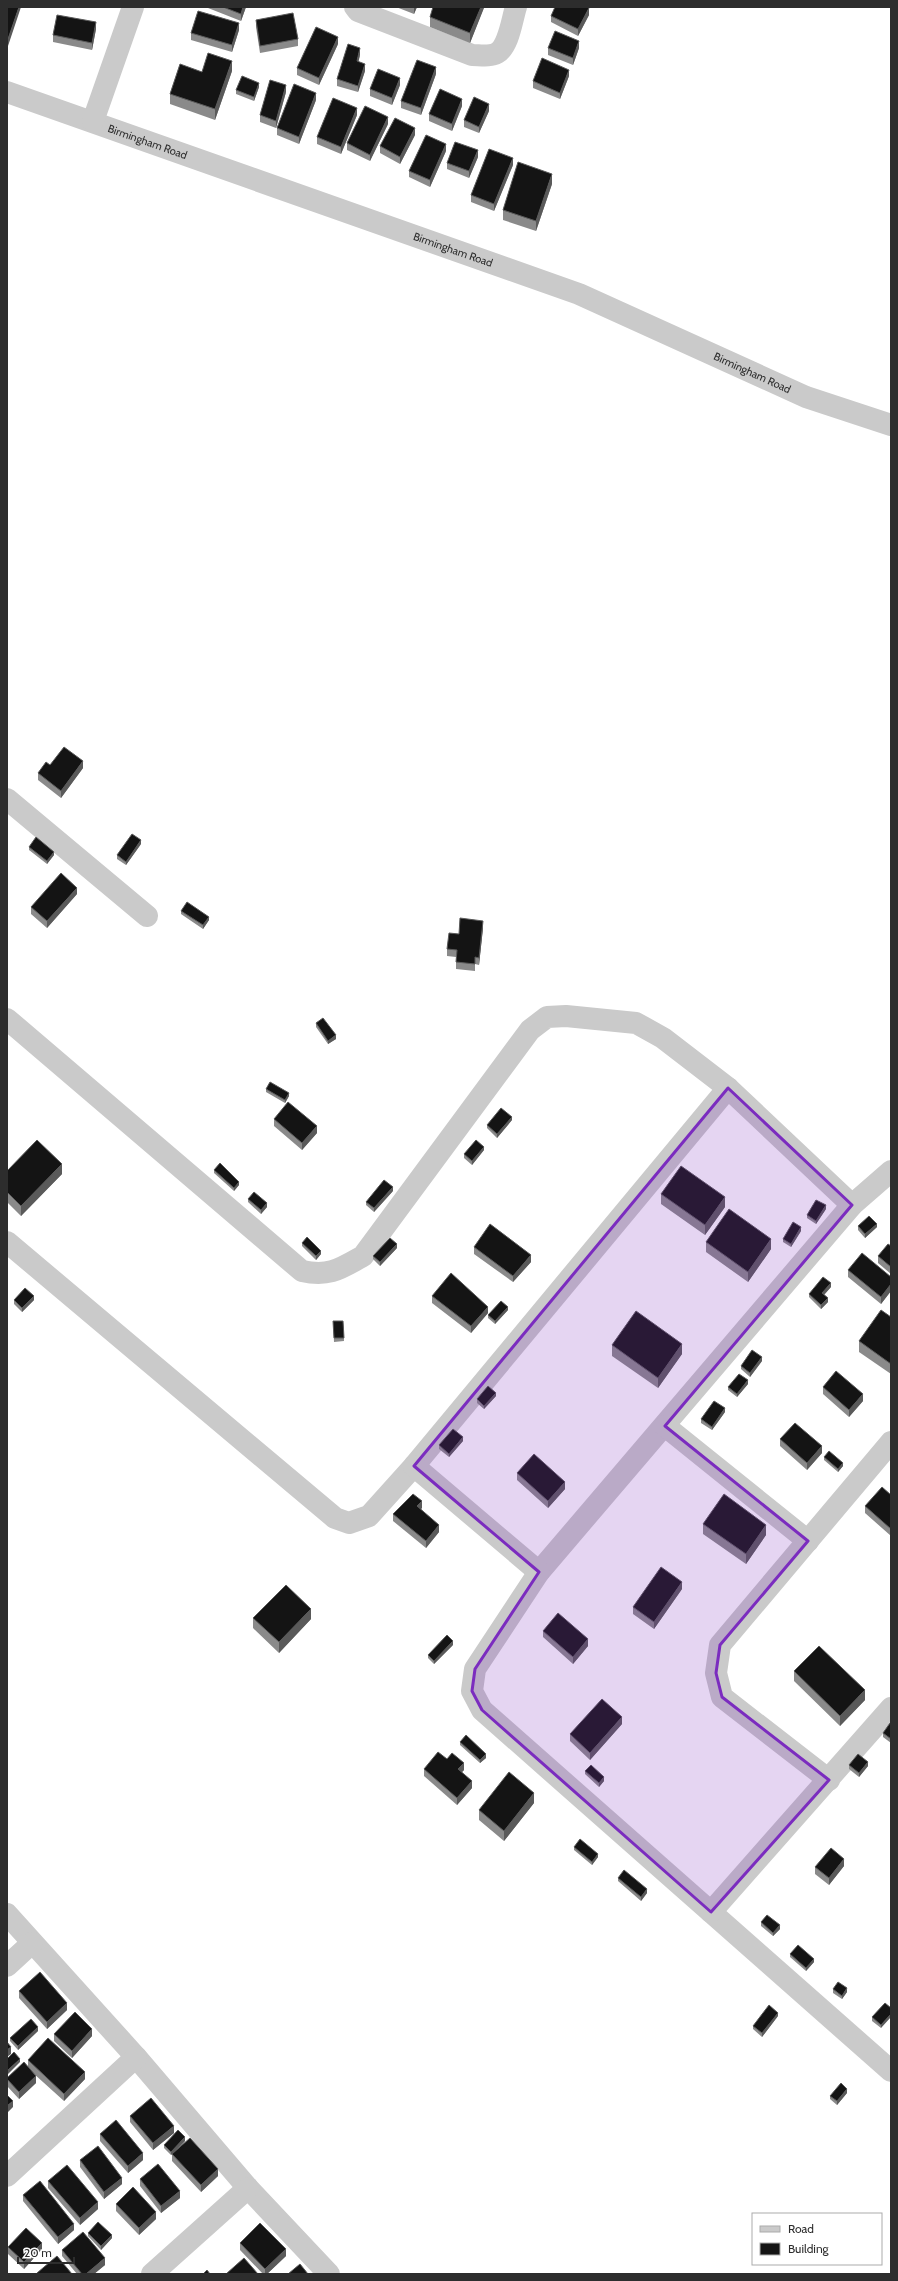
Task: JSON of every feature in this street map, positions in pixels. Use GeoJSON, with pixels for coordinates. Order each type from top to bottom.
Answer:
{"type":"FeatureCollection","features":[{"type":"Feature","properties":{"kind":"street"},"geometry":{"type":"LineString","coordinates":[[93,121],[133,7]]}},
{"type":"Feature","properties":{"kind":"street"},"geometry":{"type":"LineString","coordinates":[[355,7],[358,12],[472,55],[486,56],[498,53],[505,45],[516,7]]}},
{"type":"Feature","properties":{"kind":"street","name":"Birmingham Road"},"geometry":{"type":"LineString","coordinates":[[7,92],[93,121],[579,294],[806,397],[891,425]]}},
{"type":"Feature","properties":{"kind":"street"},"geometry":{"type":"LineString","coordinates":[[7,799],[147,916]]}},
{"type":"Feature","properties":{"kind":"street"},"geometry":{"type":"LineString","coordinates":[[7,1019],[302,1271],[320,1275],[337,1271],[363,1256],[530,1030],[547,1017],[566,1016],[636,1023],[663,1038],[728,1088],[852,1205]]}},
{"type":"Feature","properties":{"kind":"street"},"geometry":{"type":"LineString","coordinates":[[7,1242],[335,1518],[349,1523],[369,1516],[414,1466],[728,1088]]}},
{"type":"Feature","properties":{"kind":"street"},"geometry":{"type":"LineString","coordinates":[[891,1171],[852,1205],[539,1572],[475,1669],[472,1691],[482,1710],[891,2071]]}},
{"type":"Feature","properties":{"kind":"street"},"geometry":{"type":"LineString","coordinates":[[665,1426],[808,1541]]}},
{"type":"Feature","properties":{"kind":"street"},"geometry":{"type":"LineString","coordinates":[[829,1780],[722,1697],[716,1673],[720,1645],[891,1442]]}},
{"type":"Feature","properties":{"kind":"street"},"geometry":{"type":"LineString","coordinates":[[414,1466],[539,1572]]}},
{"type":"Feature","properties":{"kind":"street"},"geometry":{"type":"LineString","coordinates":[[711,1912],[891,1708]]}},
{"type":"Feature","properties":{"kind":"street"},"geometry":{"type":"LineString","coordinates":[[7,1914],[136,2057],[248,2188],[329,2274]]}},
{"type":"Feature","properties":{"kind":"street"},"geometry":{"type":"LineString","coordinates":[[7,1966],[32,1943]]}},
{"type":"Feature","properties":{"kind":"street"},"geometry":{"type":"LineString","coordinates":[[7,2176],[136,2057]]}},
{"type":"Feature","properties":{"kind":"street"},"geometry":{"type":"LineString","coordinates":[[152,2274],[248,2188]]}},
{"type":"Feature","properties":{"kind":"highlighted area"},"geometry":{"type":"Polygon","coordinates":[[[728,1088],[852,1205],[665,1426],[808,1541],[720,1645],[716,1673],[722,1697],[829,1780],[711,1912],[482,1710],[472,1691],[475,1669],[539,1572],[414,1466],[728,1088]]]}},
{"type":"Feature","properties":{"kind":"building"},"geometry":{"type":"Polygon","coordinates":[[[7,7],[19,7],[7,42],[7,7]]]}},
{"type":"Feature","properties":{"kind":"building"},"geometry":{"type":"Polygon","coordinates":[[[223,7],[243,7],[241,14],[223,7]]]}},
{"type":"Feature","properties":{"kind":"building"},"geometry":{"type":"Polygon","coordinates":[[[433,7],[481,7],[470,33],[430,17],[433,7]]]}},
{"type":"Feature","properties":{"kind":"building"},"geometry":{"type":"Polygon","coordinates":[[[555,7],[589,8],[578,29],[551,16],[555,7]]]}},
{"type":"Feature","properties":{"kind":"building"},"geometry":{"type":"Polygon","coordinates":[[[198,11],[239,23],[232,45],[191,33],[198,11]]]}},
{"type":"Feature","properties":{"kind":"building"},"geometry":{"type":"Polygon","coordinates":[[[293,13],[298,39],[260,46],[256,20],[293,13]]]}},
{"type":"Feature","properties":{"kind":"building"},"geometry":{"type":"Polygon","coordinates":[[[57,15],[96,22],[92,43],[53,35],[57,15]]]}},
{"type":"Feature","properties":{"kind":"building"},"geometry":{"type":"Polygon","coordinates":[[[316,27],[338,37],[319,78],[297,68],[316,27]]]}},
{"type":"Feature","properties":{"kind":"building"},"geometry":{"type":"Polygon","coordinates":[[[555,31],[579,41],[573,58],[548,48],[555,31]]]}},
{"type":"Feature","properties":{"kind":"building"},"geometry":{"type":"Polygon","coordinates":[[[348,44],[360,48],[357,61],[365,64],[358,86],[337,79],[348,44]]]}},
{"type":"Feature","properties":{"kind":"building"},"geometry":{"type":"Polygon","coordinates":[[[208,53],[232,61],[215,109],[170,94],[180,64],[202,72],[208,53]]]}},
{"type":"Feature","properties":{"kind":"building"},"geometry":{"type":"Polygon","coordinates":[[[542,58],[569,70],[560,93],[533,81],[542,58]]]}},
{"type":"Feature","properties":{"kind":"building"},"geometry":{"type":"Polygon","coordinates":[[[417,60],[436,67],[421,108],[401,101],[417,60]]]}},
{"type":"Feature","properties":{"kind":"building"},"geometry":{"type":"Polygon","coordinates":[[[378,69],[400,78],[392,98],[370,89],[378,69]]]}},
{"type":"Feature","properties":{"kind":"building"},"geometry":{"type":"Polygon","coordinates":[[[242,76],[259,83],[254,97],[236,90],[242,76]]]}},
{"type":"Feature","properties":{"kind":"building"},"geometry":{"type":"Polygon","coordinates":[[[270,80],[286,85],[276,121],[260,115],[270,80]]]}},
{"type":"Feature","properties":{"kind":"building"},"geometry":{"type":"Polygon","coordinates":[[[294,84],[316,93],[299,137],[277,128],[294,84]]]}},
{"type":"Feature","properties":{"kind":"building"},"geometry":{"type":"Polygon","coordinates":[[[440,89],[462,99],[452,124],[429,114],[440,89]]]}},
{"type":"Feature","properties":{"kind":"building"},"geometry":{"type":"Polygon","coordinates":[[[474,97],[489,104],[479,127],[464,120],[474,97]]]}},
{"type":"Feature","properties":{"kind":"building"},"geometry":{"type":"Polygon","coordinates":[[[333,98],[357,108],[341,147],[317,137],[333,98]]]}},
{"type":"Feature","properties":{"kind":"building"},"geometry":{"type":"Polygon","coordinates":[[[365,106],[388,117],[370,155],[347,143],[365,106]]]}},
{"type":"Feature","properties":{"kind":"building"},"geometry":{"type":"Polygon","coordinates":[[[395,118],[415,128],[400,157],[380,146],[395,118]]]}},
{"type":"Feature","properties":{"kind":"building"},"geometry":{"type":"Polygon","coordinates":[[[426,135],[446,144],[430,180],[409,171],[426,135]]]}},
{"type":"Feature","properties":{"kind":"building"},"geometry":{"type":"Polygon","coordinates":[[[455,142],[478,150],[469,171],[447,163],[455,142]]]}},
{"type":"Feature","properties":{"kind":"building"},"geometry":{"type":"Polygon","coordinates":[[[489,149],[513,158],[494,204],[471,195],[489,149]]]}},
{"type":"Feature","properties":{"kind":"building"},"geometry":{"type":"Polygon","coordinates":[[[518,162],[552,174],[536,221],[503,210],[518,162]]]}},
{"type":"Feature","properties":{"kind":"building"},"geometry":{"type":"Polygon","coordinates":[[[64,747],[83,761],[61,791],[38,773],[46,762],[50,765],[64,747]]]}},
{"type":"Feature","properties":{"kind":"building"},"geometry":{"type":"Polygon","coordinates":[[[132,834],[141,840],[126,862],[117,855],[132,834]]]}},
{"type":"Feature","properties":{"kind":"building"},"geometry":{"type":"Polygon","coordinates":[[[36,837],[54,852],[47,861],[29,847],[36,837]]]}},
{"type":"Feature","properties":{"kind":"building"},"geometry":{"type":"Polygon","coordinates":[[[61,873],[77,888],[47,921],[31,907],[61,873]]]}},
{"type":"Feature","properties":{"kind":"building"},"geometry":{"type":"Polygon","coordinates":[[[187,902],[209,917],[203,925],[181,911],[187,902]]]}},
{"type":"Feature","properties":{"kind":"building"},"geometry":{"type":"Polygon","coordinates":[[[460,918],[483,921],[479,958],[475,957],[475,964],[456,962],[457,950],[447,949],[449,933],[459,934],[460,918]]]}},
{"type":"Feature","properties":{"kind":"building"},"geometry":{"type":"Polygon","coordinates":[[[323,1018],[336,1035],[328,1041],[316,1023],[323,1018]]]}},
{"type":"Feature","properties":{"kind":"building"},"geometry":{"type":"Polygon","coordinates":[[[270,1082],[289,1093],[285,1100],[266,1089],[270,1082]]]}},
{"type":"Feature","properties":{"kind":"building"},"geometry":{"type":"Polygon","coordinates":[[[288,1102],[317,1126],[302,1143],[274,1119],[288,1102]]]}},
{"type":"Feature","properties":{"kind":"building"},"geometry":{"type":"Polygon","coordinates":[[[501,1108],[512,1117],[497,1134],[487,1125],[501,1108]]]}},
{"type":"Feature","properties":{"kind":"building"},"geometry":{"type":"Polygon","coordinates":[[[37,1140],[62,1164],[21,1206],[7,1192],[7,1171],[37,1140]]]}},
{"type":"Feature","properties":{"kind":"building"},"geometry":{"type":"Polygon","coordinates":[[[476,1140],[484,1147],[472,1161],[464,1154],[476,1140]]]}},
{"type":"Feature","properties":{"kind":"building"},"geometry":{"type":"Polygon","coordinates":[[[220,1163],[239,1182],[234,1188],[214,1170],[220,1163]]]}},
{"type":"Feature","properties":{"kind":"building"},"geometry":{"type":"Polygon","coordinates":[[[681,1166],[725,1197],[705,1225],[661,1194],[681,1166]]]}},
{"type":"Feature","properties":{"kind":"building"},"geometry":{"type":"Polygon","coordinates":[[[384,1180],[393,1187],[374,1208],[366,1202],[384,1180]]]}},
{"type":"Feature","properties":{"kind":"building"},"geometry":{"type":"Polygon","coordinates":[[[254,1192],[267,1203],[261,1210],[248,1199],[254,1192]]]}},
{"type":"Feature","properties":{"kind":"building"},"geometry":{"type":"Polygon","coordinates":[[[816,1200],[826,1205],[816,1221],[807,1215],[816,1200]]]}},
{"type":"Feature","properties":{"kind":"building"},"geometry":{"type":"Polygon","coordinates":[[[729,1209],[771,1239],[748,1272],[706,1242],[729,1209]]]}},
{"type":"Feature","properties":{"kind":"building"},"geometry":{"type":"Polygon","coordinates":[[[869,1216],[877,1224],[865,1234],[858,1226],[869,1216]]]}},
{"type":"Feature","properties":{"kind":"building"},"geometry":{"type":"Polygon","coordinates":[[[793,1222],[801,1227],[791,1244],[783,1239],[793,1222]]]}},
{"type":"Feature","properties":{"kind":"building"},"geometry":{"type":"Polygon","coordinates":[[[490,1224],[531,1255],[513,1276],[474,1247],[490,1224]]]}},
{"type":"Feature","properties":{"kind":"building"},"geometry":{"type":"Polygon","coordinates":[[[307,1237],[321,1251],[316,1256],[302,1243],[307,1237]]]}},
{"type":"Feature","properties":{"kind":"building"},"geometry":{"type":"Polygon","coordinates":[[[390,1238],[397,1244],[380,1262],[373,1256],[390,1238]]]}},
{"type":"Feature","properties":{"kind":"building"},"geometry":{"type":"Polygon","coordinates":[[[888,1244],[891,1246],[891,1267],[878,1256],[888,1244]]]}},
{"type":"Feature","properties":{"kind":"building"},"geometry":{"type":"Polygon","coordinates":[[[862,1253],[891,1277],[891,1284],[881,1297],[848,1270],[862,1253]]]}},
{"type":"Feature","properties":{"kind":"building"},"geometry":{"type":"Polygon","coordinates":[[[451,1273],[488,1307],[471,1326],[432,1296],[451,1273]]]}},
{"type":"Feature","properties":{"kind":"building"},"geometry":{"type":"Polygon","coordinates":[[[823,1277],[831,1283],[822,1293],[828,1298],[821,1305],[809,1294],[823,1277]]]}},
{"type":"Feature","properties":{"kind":"building"},"geometry":{"type":"Polygon","coordinates":[[[25,1288],[34,1296],[22,1308],[14,1300],[25,1288]]]}},
{"type":"Feature","properties":{"kind":"building"},"geometry":{"type":"Polygon","coordinates":[[[501,1301],[508,1307],[495,1321],[488,1315],[501,1301]]]}},
{"type":"Feature","properties":{"kind":"building"},"geometry":{"type":"Polygon","coordinates":[[[881,1310],[891,1317],[891,1364],[859,1341],[881,1310]]]}},
{"type":"Feature","properties":{"kind":"building"},"geometry":{"type":"Polygon","coordinates":[[[636,1311],[682,1344],[658,1378],[612,1345],[636,1311]]]}},
{"type":"Feature","properties":{"kind":"building"},"geometry":{"type":"Polygon","coordinates":[[[333,1321],[343,1321],[344,1338],[334,1338],[333,1321]]]}},
{"type":"Feature","properties":{"kind":"building"},"geometry":{"type":"Polygon","coordinates":[[[752,1350],[762,1357],[750,1373],[741,1366],[752,1350]]]}},
{"type":"Feature","properties":{"kind":"building"},"geometry":{"type":"Polygon","coordinates":[[[836,1371],[863,1394],[849,1410],[823,1387],[836,1371]]]}},
{"type":"Feature","properties":{"kind":"building"},"geometry":{"type":"Polygon","coordinates":[[[739,1374],[748,1380],[737,1394],[728,1387],[739,1374]]]}},
{"type":"Feature","properties":{"kind":"building"},"geometry":{"type":"Polygon","coordinates":[[[488,1386],[496,1393],[484,1406],[477,1399],[488,1386]]]}},
{"type":"Feature","properties":{"kind":"building"},"geometry":{"type":"Polygon","coordinates":[[[714,1401],[725,1408],[712,1427],[701,1419],[714,1401]]]}},
{"type":"Feature","properties":{"kind":"building"},"geometry":{"type":"Polygon","coordinates":[[[795,1423],[822,1446],[807,1463],[780,1439],[795,1423]]]}},
{"type":"Feature","properties":{"kind":"building"},"geometry":{"type":"Polygon","coordinates":[[[453,1429],[463,1437],[449,1454],[439,1445],[453,1429]]]}},
{"type":"Feature","properties":{"kind":"building"},"geometry":{"type":"Polygon","coordinates":[[[829,1451],[843,1463],[838,1469],[824,1457],[829,1451]]]}},
{"type":"Feature","properties":{"kind":"building"},"geometry":{"type":"Polygon","coordinates":[[[534,1454],[565,1482],[548,1501],[517,1473],[534,1454]]]}},
{"type":"Feature","properties":{"kind":"building"},"geometry":{"type":"Polygon","coordinates":[[[882,1487],[891,1495],[891,1529],[865,1506],[882,1487]]]}},
{"type":"Feature","properties":{"kind":"building"},"geometry":{"type":"Polygon","coordinates":[[[413,1494],[422,1501],[417,1506],[439,1525],[426,1541],[393,1514],[413,1494]]]}},
{"type":"Feature","properties":{"kind":"building"},"geometry":{"type":"Polygon","coordinates":[[[724,1494],[766,1525],[746,1554],[703,1524],[724,1494]]]}},
{"type":"Feature","properties":{"kind":"building"},"geometry":{"type":"Polygon","coordinates":[[[661,1567],[682,1582],[654,1622],[633,1607],[661,1567]]]}},
{"type":"Feature","properties":{"kind":"building"},"geometry":{"type":"Polygon","coordinates":[[[286,1585],[311,1609],[279,1642],[253,1618],[286,1585]]]}},
{"type":"Feature","properties":{"kind":"building"},"geometry":{"type":"Polygon","coordinates":[[[558,1613],[588,1639],[573,1657],[543,1631],[558,1613]]]}},
{"type":"Feature","properties":{"kind":"building"},"geometry":{"type":"Polygon","coordinates":[[[447,1635],[453,1641],[434,1661],[428,1655],[447,1635]]]}},
{"type":"Feature","properties":{"kind":"building"},"geometry":{"type":"Polygon","coordinates":[[[819,1646],[865,1690],[840,1716],[794,1671],[819,1646]]]}},
{"type":"Feature","properties":{"kind":"building"},"geometry":{"type":"Polygon","coordinates":[[[602,1699],[622,1717],[590,1753],[570,1734],[602,1699]]]}},
{"type":"Feature","properties":{"kind":"building"},"geometry":{"type":"Polygon","coordinates":[[[890,1723],[891,1724],[891,1739],[883,1733],[890,1723]]]}},
{"type":"Feature","properties":{"kind":"building"},"geometry":{"type":"Polygon","coordinates":[[[466,1735],[486,1754],[480,1760],[460,1742],[466,1735]]]}},
{"type":"Feature","properties":{"kind":"building"},"geometry":{"type":"Polygon","coordinates":[[[438,1752],[447,1759],[452,1753],[464,1763],[458,1769],[472,1781],[457,1798],[424,1769],[438,1752]]]}},
{"type":"Feature","properties":{"kind":"building"},"geometry":{"type":"Polygon","coordinates":[[[858,1754],[868,1762],[859,1773],[849,1765],[858,1754]]]}},
{"type":"Feature","properties":{"kind":"building"},"geometry":{"type":"Polygon","coordinates":[[[591,1765],[604,1777],[599,1783],[585,1771],[591,1765]]]}},
{"type":"Feature","properties":{"kind":"building"},"geometry":{"type":"Polygon","coordinates":[[[509,1772],[534,1793],[504,1831],[479,1810],[509,1772]]]}},
{"type":"Feature","properties":{"kind":"building"},"geometry":{"type":"Polygon","coordinates":[[[580,1839],[598,1854],[592,1862],[574,1847],[580,1839]]]}},
{"type":"Feature","properties":{"kind":"building"},"geometry":{"type":"Polygon","coordinates":[[[831,1848],[844,1859],[829,1878],[815,1867],[831,1848]]]}},
{"type":"Feature","properties":{"kind":"building"},"geometry":{"type":"Polygon","coordinates":[[[624,1870],[647,1889],[641,1897],[618,1878],[624,1870]]]}},
{"type":"Feature","properties":{"kind":"building"},"geometry":{"type":"Polygon","coordinates":[[[767,1915],[780,1925],[773,1933],[761,1922],[767,1915]]]}},
{"type":"Feature","properties":{"kind":"building"},"geometry":{"type":"Polygon","coordinates":[[[798,1945],[814,1959],[806,1968],[790,1954],[798,1945]]]}},
{"type":"Feature","properties":{"kind":"building"},"geometry":{"type":"Polygon","coordinates":[[[40,1972],[67,2003],[47,2022],[19,1991],[40,1972]]]}},
{"type":"Feature","properties":{"kind":"building"},"geometry":{"type":"Polygon","coordinates":[[[838,1982],[847,1988],[842,1996],[833,1989],[838,1982]]]}},
{"type":"Feature","properties":{"kind":"building"},"geometry":{"type":"Polygon","coordinates":[[[885,2003],[891,2008],[891,2014],[881,2025],[872,2017],[885,2003]]]}},
{"type":"Feature","properties":{"kind":"building"},"geometry":{"type":"Polygon","coordinates":[[[769,2005],[778,2013],[762,2033],[753,2026],[769,2005]]]}},
{"type":"Feature","properties":{"kind":"building"},"geometry":{"type":"Polygon","coordinates":[[[75,2012],[92,2029],[72,2051],[54,2034],[75,2012]]]}},
{"type":"Feature","properties":{"kind":"building"},"geometry":{"type":"Polygon","coordinates":[[[31,2019],[38,2027],[18,2046],[10,2038],[31,2019]]]}},
{"type":"Feature","properties":{"kind":"building"},"geometry":{"type":"Polygon","coordinates":[[[48,2038],[85,2072],[64,2094],[28,2060],[48,2038]]]}},
{"type":"Feature","properties":{"kind":"building"},"geometry":{"type":"Polygon","coordinates":[[[7,2042],[11,2047],[7,2050],[7,2042]]]}},
{"type":"Feature","properties":{"kind":"building"},"geometry":{"type":"Polygon","coordinates":[[[14,2052],[20,2059],[7,2071],[7,2059],[14,2052]]]}},
{"type":"Feature","properties":{"kind":"building"},"geometry":{"type":"Polygon","coordinates":[[[24,2062],[36,2076],[19,2092],[7,2078],[24,2062]]]}},
{"type":"Feature","properties":{"kind":"building"},"geometry":{"type":"Polygon","coordinates":[[[841,2083],[847,2089],[837,2101],[830,2096],[841,2083]]]}},
{"type":"Feature","properties":{"kind":"building"},"geometry":{"type":"Polygon","coordinates":[[[7,2095],[13,2101],[7,2106],[7,2095]]]}},
{"type":"Feature","properties":{"kind":"building"},"geometry":{"type":"Polygon","coordinates":[[[151,2098],[174,2126],[153,2143],[130,2116],[151,2098]]]}},
{"type":"Feature","properties":{"kind":"building"},"geometry":{"type":"Polygon","coordinates":[[[116,2120],[143,2153],[128,2166],[100,2134],[116,2120]]]}},
{"type":"Feature","properties":{"kind":"building"},"geometry":{"type":"Polygon","coordinates":[[[178,2130],[185,2137],[171,2152],[164,2145],[178,2130]]]}},
{"type":"Feature","properties":{"kind":"building"},"geometry":{"type":"Polygon","coordinates":[[[190,2138],[218,2169],[201,2185],[172,2154],[190,2138]]]}},
{"type":"Feature","properties":{"kind":"building"},"geometry":{"type":"Polygon","coordinates":[[[98,2146],[122,2178],[104,2192],[80,2160],[98,2146]]]}},
{"type":"Feature","properties":{"kind":"building"},"geometry":{"type":"Polygon","coordinates":[[[158,2164],[180,2191],[161,2206],[140,2179],[158,2164]]]}},
{"type":"Feature","properties":{"kind":"building"},"geometry":{"type":"Polygon","coordinates":[[[67,2165],[98,2202],[80,2218],[48,2181],[67,2165]]]}},
{"type":"Feature","properties":{"kind":"building"},"geometry":{"type":"Polygon","coordinates":[[[40,2181],[74,2224],[58,2237],[23,2195],[40,2181]]]}},
{"type":"Feature","properties":{"kind":"building"},"geometry":{"type":"Polygon","coordinates":[[[133,2187],[156,2212],[139,2228],[116,2204],[133,2187]]]}},
{"type":"Feature","properties":{"kind":"building"},"geometry":{"type":"Polygon","coordinates":[[[98,2222],[112,2235],[101,2246],[88,2233],[98,2222]]]}},
{"type":"Feature","properties":{"kind":"building"},"geometry":{"type":"Polygon","coordinates":[[[260,2223],[286,2249],[265,2269],[240,2243],[260,2223]]]}},
{"type":"Feature","properties":{"kind":"building"},"geometry":{"type":"Polygon","coordinates":[[[26,2228],[42,2243],[24,2262],[8,2247],[26,2228]]]}},
{"type":"Feature","properties":{"kind":"building"},"geometry":{"type":"Polygon","coordinates":[[[83,2232],[105,2258],[86,2274],[82,2274],[62,2250],[83,2232]]]}},
{"type":"Feature","properties":{"kind":"building"},"geometry":{"type":"Polygon","coordinates":[[[57,2256],[72,2274],[37,2273],[57,2256]]]}},
{"type":"Feature","properties":{"kind":"building"},"geometry":{"type":"Polygon","coordinates":[[[244,2258],[258,2274],[226,2274],[244,2258]]]}},
{"type":"Feature","properties":{"kind":"building"},"geometry":{"type":"Polygon","coordinates":[[[300,2264],[308,2274],[288,2274],[300,2264]]]}},
{"type":"Feature","properties":{"kind":"building"},"geometry":{"type":"Polygon","coordinates":[[[207,2270],[210,2274],[203,2274],[207,2270]]]}}]}
